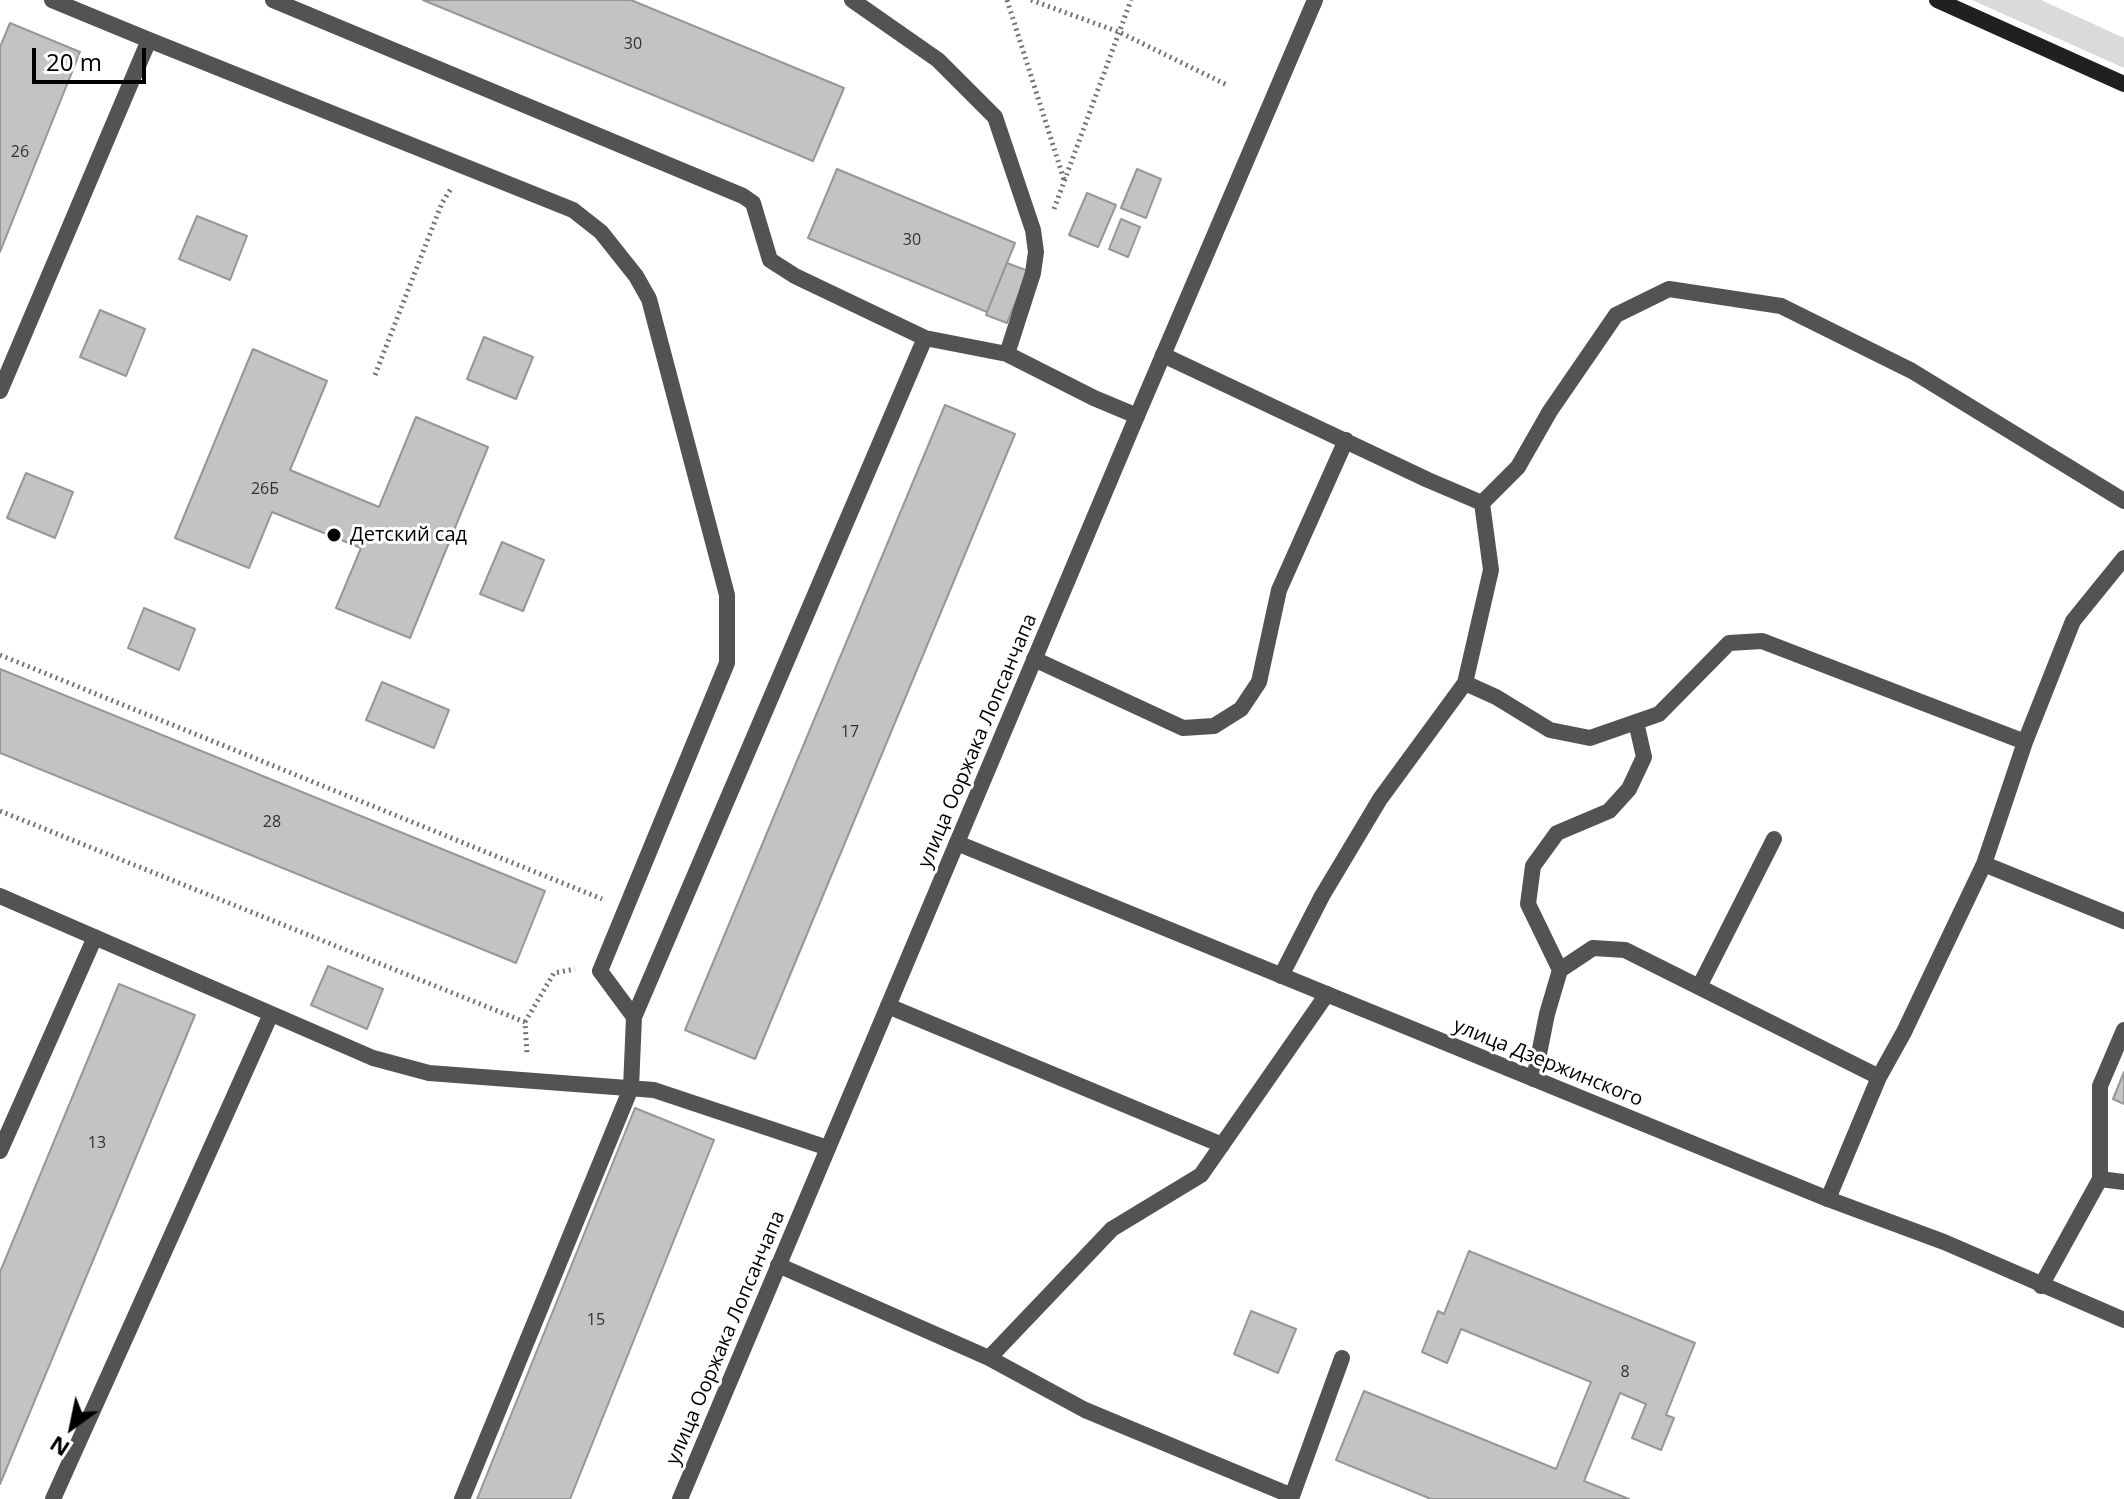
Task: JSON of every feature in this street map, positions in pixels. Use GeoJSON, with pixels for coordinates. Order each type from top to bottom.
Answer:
{"type":"FeatureCollection","features":[{"type":"Feature","properties":{"kind":"main road"},"geometry":{"type":"LineString","coordinates":[[1937,0],[2124,84]]}},
{"type":"Feature","properties":{"kind":"street"},"geometry":{"type":"LineString","coordinates":[[52,0],[573,210],[601,232],[636,276],[649,299],[727,595],[727,663],[600,971],[634,1017]]}},
{"type":"Feature","properties":{"kind":"street"},"geometry":{"type":"LineString","coordinates":[[273,0],[743,196],[753,203],[770,260],[795,276],[925,338],[1007,354],[1137,416]]}},
{"type":"Feature","properties":{"kind":"street"},"geometry":{"type":"LineString","coordinates":[[852,0],[938,60],[995,117],[1033,230],[1036,252],[1033,273],[1007,354]]}},
{"type":"Feature","properties":{"kind":"street","name":"улица Ооржака Лопсанчапа"},"geometry":{"type":"LineString","coordinates":[[680,1499],[1315,0]]}},
{"type":"Feature","properties":{"kind":"street"},"geometry":{"type":"LineString","coordinates":[[0,391],[149,40]]}},
{"type":"Feature","properties":{"kind":"street"},"geometry":{"type":"LineString","coordinates":[[1482,503],[1518,467],[1550,411],[1616,315],[1669,289],[1781,306],[1912,371],[2124,501]]}},
{"type":"Feature","properties":{"kind":"street"},"geometry":{"type":"LineString","coordinates":[[462,1499],[631,1088],[634,1017],[925,338]]}},
{"type":"Feature","properties":{"kind":"street"},"geometry":{"type":"LineString","coordinates":[[1163,355],[1482,503]]}},
{"type":"Feature","properties":{"kind":"street"},"geometry":{"type":"LineString","coordinates":[[1034,659],[1183,728],[1214,726],[1241,709],[1259,682],[1279,590],[1346,440]]}},
{"type":"Feature","properties":{"kind":"street"},"geometry":{"type":"LineString","coordinates":[[1281,976],[1322,896],[1380,799],[1465,683],[1491,570],[1482,503]]}},
{"type":"Feature","properties":{"kind":"street"},"geometry":{"type":"LineString","coordinates":[[1828,1199],[1879,1077],[1904,1032],[1984,864],[2025,742],[2073,621],[2124,558]]}},
{"type":"Feature","properties":{"kind":"street"},"geometry":{"type":"LineString","coordinates":[[1465,683],[1496,697],[1550,730],[1590,738],[1659,714],[1729,643],[1762,641],[2025,742]]}},
{"type":"Feature","properties":{"kind":"street"},"geometry":{"type":"LineString","coordinates":[[1560,970],[1528,904],[1533,866],[1557,833],[1609,811],[1629,789],[1644,757],[1636,722]]}},
{"type":"Feature","properties":{"kind":"street"},"geometry":{"type":"LineString","coordinates":[[1699,987],[1774,839]]}},
{"type":"Feature","properties":{"kind":"street","name":"улица Дзержинского"},"geometry":{"type":"LineString","coordinates":[[957,843],[1828,1199],[1944,1242],[2124,1320]]}},
{"type":"Feature","properties":{"kind":"street"},"geometry":{"type":"LineString","coordinates":[[1984,864],[2124,921]]}},
{"type":"Feature","properties":{"kind":"street"},"geometry":{"type":"LineString","coordinates":[[0,896],[373,1058],[429,1073],[654,1090],[828,1148]]}},
{"type":"Feature","properties":{"kind":"street"},"geometry":{"type":"LineString","coordinates":[[0,1151],[95,937]]}},
{"type":"Feature","properties":{"kind":"street"},"geometry":{"type":"LineString","coordinates":[[1534,1079],[1547,1014],[1560,970],[1593,948],[1625,950],[1879,1077]]}},
{"type":"Feature","properties":{"kind":"street"},"geometry":{"type":"LineString","coordinates":[[989,1358],[1112,1229],[1201,1175],[1327,994]]}},
{"type":"Feature","properties":{"kind":"street"},"geometry":{"type":"LineString","coordinates":[[888,1006],[1222,1145]]}},
{"type":"Feature","properties":{"kind":"street"},"geometry":{"type":"LineString","coordinates":[[53,1499],[271,1014]]}},
{"type":"Feature","properties":{"kind":"street"},"geometry":{"type":"LineString","coordinates":[[2041,1286],[2100,1179],[2100,1086],[2124,1030]]}},
{"type":"Feature","properties":{"kind":"street"},"geometry":{"type":"LineString","coordinates":[[2100,1179],[2124,1182]]}},
{"type":"Feature","properties":{"kind":"street"},"geometry":{"type":"LineString","coordinates":[[778,1265],[989,1358],[1085,1410],[1292,1496],[1342,1358]]}},
{"type":"Feature","properties":{"kind":"path"},"geometry":{"type":"LineString","coordinates":[[1007,0],[1065,184],[1131,0]]}},
{"type":"Feature","properties":{"kind":"path"},"geometry":{"type":"LineString","coordinates":[[1031,0],[1119,32],[1227,85]]}},
{"type":"Feature","properties":{"kind":"path"},"geometry":{"type":"LineString","coordinates":[[375,375],[442,203],[464,167]]}},
{"type":"Feature","properties":{"kind":"path"},"geometry":{"type":"LineString","coordinates":[[0,655],[625,909]]}},
{"type":"Feature","properties":{"kind":"path"},"geometry":{"type":"LineString","coordinates":[[0,811],[525,1022]]}},
{"type":"Feature","properties":{"kind":"path"},"geometry":{"type":"LineString","coordinates":[[528,1080],[525,1022],[554,973],[578,968],[600,971]]}},
{"type":"Feature","properties":{"kind":"shaded area"},"geometry":{"type":"Polygon","coordinates":[[[1972,0],[2041,0],[2124,38],[2124,68],[1972,0]]]}},
{"type":"Feature","properties":{"kind":"building"},"geometry":{"type":"Polygon","coordinates":[[[423,0],[631,0],[844,88],[813,161],[423,0]]]}},
{"type":"Feature","properties":{"kind":"building"},"geometry":{"type":"Polygon","coordinates":[[[10,23],[80,52],[0,252],[0,47],[10,23]]]}},
{"type":"Feature","properties":{"kind":"building"},"geometry":{"type":"Polygon","coordinates":[[[837,169],[1015,243],[987,312],[808,238],[837,169]]]}},
{"type":"Feature","properties":{"kind":"building"},"geometry":{"type":"Polygon","coordinates":[[[1137,169],[1161,179],[1146,218],[1121,208],[1137,169]]]}},
{"type":"Feature","properties":{"kind":"building"},"geometry":{"type":"Polygon","coordinates":[[[1087,193],[1116,205],[1098,247],[1069,235],[1087,193]]]}},
{"type":"Feature","properties":{"kind":"building"},"geometry":{"type":"Polygon","coordinates":[[[197,216],[247,236],[230,280],[179,259],[197,216]]]}},
{"type":"Feature","properties":{"kind":"building"},"geometry":{"type":"Polygon","coordinates":[[[1121,219],[1140,227],[1128,257],[1109,249],[1121,219]]]}},
{"type":"Feature","properties":{"kind":"building"},"geometry":{"type":"Polygon","coordinates":[[[1007,263],[1028,271],[1007,323],[986,315],[1007,263]]]}},
{"type":"Feature","properties":{"kind":"building"},"geometry":{"type":"Polygon","coordinates":[[[100,310],[145,329],[126,376],[80,357],[100,310]]]}},
{"type":"Feature","properties":{"kind":"building"},"geometry":{"type":"Polygon","coordinates":[[[484,337],[533,357],[516,399],[467,379],[484,337]]]}},
{"type":"Feature","properties":{"kind":"building"},"geometry":{"type":"Polygon","coordinates":[[[253,349],[327,381],[290,470],[379,507],[416,417],[488,447],[410,638],[336,608],[361,548],[272,512],[249,568],[175,538],[253,349]]]}},
{"type":"Feature","properties":{"kind":"building"},"geometry":{"type":"Polygon","coordinates":[[[945,405],[1015,434],[755,1059],[685,1030],[945,405]]]}},
{"type":"Feature","properties":{"kind":"building"},"geometry":{"type":"Polygon","coordinates":[[[26,473],[73,492],[55,538],[7,518],[26,473]]]}},
{"type":"Feature","properties":{"kind":"building"},"geometry":{"type":"Polygon","coordinates":[[[502,542],[544,560],[523,611],[480,594],[502,542]]]}},
{"type":"Feature","properties":{"kind":"building"},"geometry":{"type":"Polygon","coordinates":[[[144,608],[195,629],[179,670],[128,648],[144,608]]]}},
{"type":"Feature","properties":{"kind":"building"},"geometry":{"type":"Polygon","coordinates":[[[0,669],[545,891],[516,963],[0,753],[0,669]]]}},
{"type":"Feature","properties":{"kind":"building"},"geometry":{"type":"Polygon","coordinates":[[[382,682],[449,710],[434,748],[366,720],[382,682]]]}},
{"type":"Feature","properties":{"kind":"building"},"geometry":{"type":"Polygon","coordinates":[[[328,966],[383,989],[367,1029],[311,1005],[328,966]]]}},
{"type":"Feature","properties":{"kind":"building"},"geometry":{"type":"Polygon","coordinates":[[[119,984],[195,1015],[0,1484],[0,1272],[119,984]]]}},
{"type":"Feature","properties":{"kind":"building"},"geometry":{"type":"Polygon","coordinates":[[[2124,1072],[2124,1104],[2113,1099],[2124,1072]]]}},
{"type":"Feature","properties":{"kind":"building"},"geometry":{"type":"Polygon","coordinates":[[[635,1108],[714,1140],[570,1499],[477,1499],[635,1108]]]}},
{"type":"Feature","properties":{"kind":"building"},"geometry":{"type":"Polygon","coordinates":[[[1469,1251],[1695,1343],[1666,1415],[1674,1418],[1661,1450],[1632,1438],[1646,1404],[1620,1393],[1584,1481],[1629,1499],[1431,1499],[1336,1460],[1364,1391],[1556,1469],[1591,1382],[1461,1329],[1447,1363],[1422,1352],[1438,1311],[1444,1314],[1469,1251]]]}},
{"type":"Feature","properties":{"kind":"building"},"geometry":{"type":"Polygon","coordinates":[[[1251,1311],[1296,1329],[1278,1373],[1234,1354],[1251,1311]]]}},
{"type":"Feature","properties":{"kind":"place","name":"Детский сад"},"geometry":{"type":"Point","coordinates":[334,535]}}]}
